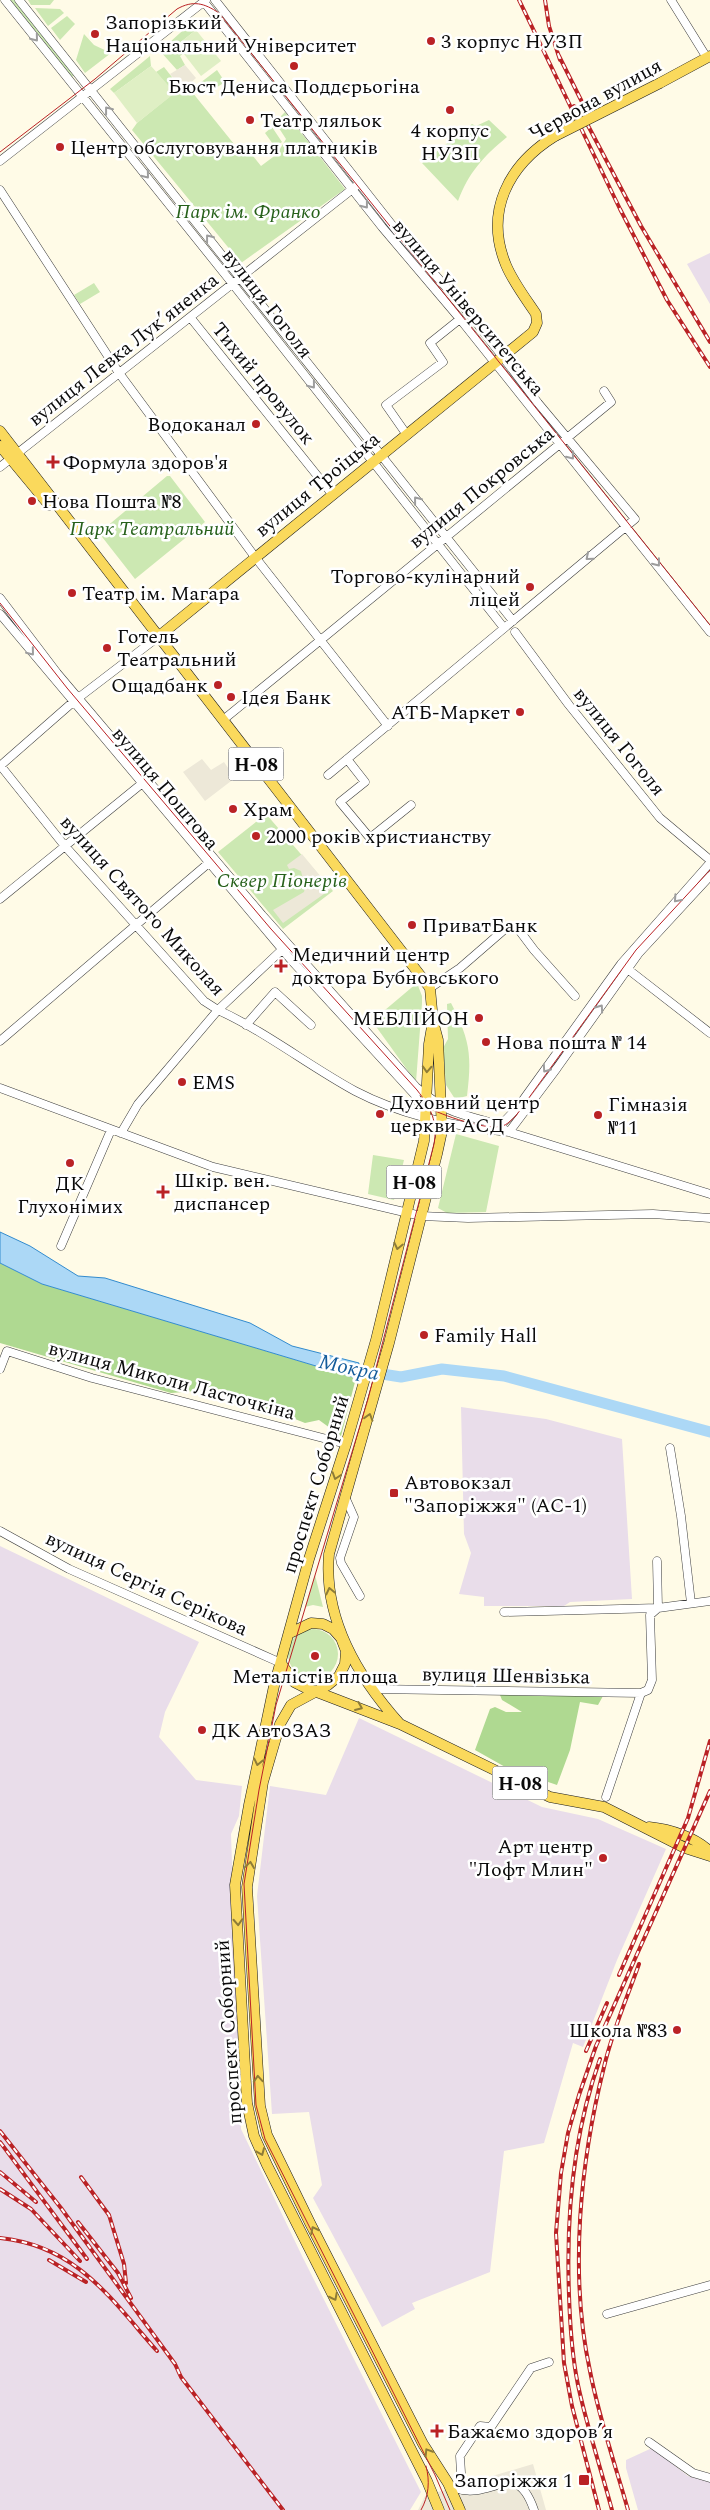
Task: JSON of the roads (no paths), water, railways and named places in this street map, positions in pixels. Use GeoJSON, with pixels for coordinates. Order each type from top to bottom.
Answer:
{"type":"FeatureCollection","features":[{"type":"Feature","properties":{"kind":"main road","name":"Червона вулиця"},"geometry":{"type":"LineString","coordinates":[[537,323],[536,314],[506,266],[499,243],[497,224],[500,201],[511,178],[527,157],[555,136],[708,57]]}},
{"type":"Feature","properties":{"kind":"main road","name":"вулиця Троїцька"},"geometry":{"type":"LineString","coordinates":[[158,637],[372,461],[499,361],[534,332],[537,323]]}},
{"type":"Feature","properties":{"kind":"main road","name":"Н-08"},"geometry":{"type":"LineString","coordinates":[[0,431],[14,455],[158,637],[430,988]]}},
{"type":"Feature","properties":{"kind":"main road","name":"Н-08"},"geometry":{"type":"LineString","coordinates":[[0,446],[14,455]]}},
{"type":"Feature","properties":{"kind":"main road","name":"проспект Соборний"},"geometry":{"type":"LineString","coordinates":[[290,1633],[309,1559],[346,1444],[376,1340],[424,1141],[432,1021],[430,988]]}},
{"type":"Feature","properties":{"kind":"main road","name":"проспект Соборний"},"geometry":{"type":"LineString","coordinates":[[341,1638],[328,1586],[329,1554],[374,1400],[437,1154],[442,1120],[438,1040],[432,1021]]}},
{"type":"Feature","properties":{"kind":"main road"},"geometry":{"type":"LineString","coordinates":[[290,1633],[311,1623],[323,1624],[333,1629],[341,1638],[346,1651],[345,1664],[339,1676],[318,1690]]}},
{"type":"Feature","properties":{"kind":"main road","name":"Н-08"},"geometry":{"type":"LineString","coordinates":[[290,1633],[281,1663],[294,1682],[400,1724],[550,1797],[604,1807],[687,1843],[710,1856]]}},
{"type":"Feature","properties":{"kind":"main road","name":"Н-08"},"geometry":{"type":"LineString","coordinates":[[341,1638],[372,1689],[400,1724]]}},
{"type":"Feature","properties":{"kind":"main road","name":"проспект Соборний"},"geometry":{"type":"LineString","coordinates":[[281,1663],[249,1805],[235,1885],[247,2103],[254,2136],[270,2172],[427,2481],[439,2510]]}},
{"type":"Feature","properties":{"kind":"main road","name":"проспект Соборний"},"geometry":{"type":"LineString","coordinates":[[318,1690],[302,1697],[291,1705],[280,1724],[263,1782],[247,1887],[260,2106],[266,2131],[423,2444],[450,2487],[460,2510]]}},
{"type":"Feature","properties":{"kind":"main road","name":"Н-08"},"geometry":{"type":"LineString","coordinates":[[687,1843],[704,1846],[710,1852]]}},
{"type":"Feature","properties":{"kind":"main road"},"geometry":{"type":"LineString","coordinates":[[254,2136],[266,2131]]}},
{"type":"Feature","properties":{"kind":"main road"},"geometry":{"type":"LineString","coordinates":[[427,2481],[432,2476],[442,2474]]}},
{"type":"Feature","properties":{"kind":"street","name":"вулиця Гоголя"},"geometry":{"type":"LineString","coordinates":[[5,0],[232,283],[504,628]]}},
{"type":"Feature","properties":{"kind":"street","name":"вулиця Гоголя"},"geometry":{"type":"LineString","coordinates":[[19,0],[513,620]]}},
{"type":"Feature","properties":{"kind":"street","name":"вулиця Університетська"},"geometry":{"type":"LineString","coordinates":[[215,0],[396,230],[473,318],[499,361],[560,443],[627,525],[710,632]]}},
{"type":"Feature","properties":{"kind":"street"},"geometry":{"type":"LineString","coordinates":[[671,0],[708,57]]}},
{"type":"Feature","properties":{"kind":"street"},"geometry":{"type":"LineString","coordinates":[[0,161],[205,1]]}},
{"type":"Feature","properties":{"kind":"street","name":"вулиця Університетська"},"geometry":{"type":"LineString","coordinates":[[205,1],[352,189],[460,319],[567,437],[635,519],[627,525]]}},
{"type":"Feature","properties":{"kind":"street","name":"вулиця Левка Лукʼяненка"},"geometry":{"type":"LineString","coordinates":[[0,467],[360,183]]}},
{"type":"Feature","properties":{"kind":"street"},"geometry":{"type":"LineString","coordinates":[[0,190],[119,373],[254,557],[323,640],[388,726]]}},
{"type":"Feature","properties":{"kind":"street","name":"Тихий провулок"},"geometry":{"type":"LineString","coordinates":[[190,317],[332,494]]}},
{"type":"Feature","properties":{"kind":"street"},"geometry":{"type":"LineString","coordinates":[[407,435],[386,405],[443,362],[430,343],[460,319]]}},
{"type":"Feature","properties":{"kind":"street","name":"вулиця Покровська"},"geometry":{"type":"LineString","coordinates":[[222,720],[323,640],[436,544],[611,402],[604,391]]}},
{"type":"Feature","properties":{"kind":"street"},"geometry":{"type":"LineString","coordinates":[[328,775],[627,525]]}},
{"type":"Feature","properties":{"kind":"street","name":"вулиця Поштова"},"geometry":{"type":"LineString","coordinates":[[0,598],[76,700]]}},
{"type":"Feature","properties":{"kind":"street","name":"вулиця Поштова"},"geometry":{"type":"LineString","coordinates":[[0,614],[76,700],[284,947],[415,1095],[426,1117]]}},
{"type":"Feature","properties":{"kind":"street","name":"вулиця Гоголя"},"geometry":{"type":"LineString","coordinates":[[515,632],[569,705],[660,818],[710,862]]}},
{"type":"Feature","properties":{"kind":"street","name":"вулиця Троїцька"},"geometry":{"type":"LineString","coordinates":[[0,765],[76,700],[158,637]]}},
{"type":"Feature","properties":{"kind":"street"},"geometry":{"type":"LineString","coordinates":[[347,759],[365,782],[340,802],[370,838],[411,805]]}},
{"type":"Feature","properties":{"kind":"street","name":"вулиця Святого Миколая"},"geometry":{"type":"LineString","coordinates":[[0,765],[64,845],[204,1001],[355,1090],[403,1110],[442,1120]]}},
{"type":"Feature","properties":{"kind":"street"},"geometry":{"type":"LineString","coordinates":[[0,899],[145,781]]}},
{"type":"Feature","properties":{"kind":"street"},"geometry":{"type":"LineString","coordinates":[[0,1041],[134,924],[211,861]]}},
{"type":"Feature","properties":{"kind":"street"},"geometry":{"type":"LineString","coordinates":[[496,1126],[538,1080],[621,964],[710,862]]}},
{"type":"Feature","properties":{"kind":"street"},"geometry":{"type":"LineString","coordinates":[[509,1132],[639,953],[710,876]]}},
{"type":"Feature","properties":{"kind":"street"},"geometry":{"type":"LineString","coordinates":[[430,988],[460,968],[505,930],[513,928],[519,930],[534,950],[575,996]]}},
{"type":"Feature","properties":{"kind":"street"},"geometry":{"type":"LineString","coordinates":[[121,1133],[138,1104],[218,1010],[284,947]]}},
{"type":"Feature","properties":{"kind":"street","name":"вулиця Поштова"},"geometry":{"type":"LineString","coordinates":[[284,947],[426,1096],[454,1112],[496,1126]]}},
{"type":"Feature","properties":{"kind":"street"},"geometry":{"type":"LineString","coordinates":[[621,964],[710,1033]]}},
{"type":"Feature","properties":{"kind":"street"},"geometry":{"type":"LineString","coordinates":[[246,1025],[275,992],[311,1025]]}},
{"type":"Feature","properties":{"kind":"street"},"geometry":{"type":"LineString","coordinates":[[0,1088],[213,1167],[421,1216],[468,1218],[653,1214],[710,1218]]}},
{"type":"Feature","properties":{"kind":"street"},"geometry":{"type":"LineString","coordinates":[[442,1120],[496,1126],[509,1132],[710,1194]]}},
{"type":"Feature","properties":{"kind":"street"},"geometry":{"type":"LineString","coordinates":[[61,1246],[111,1130]]}},
{"type":"Feature","properties":{"kind":"street","name":"вулиця Миколи Ласточкіна"},"geometry":{"type":"LineString","coordinates":[[0,1369],[7,1351],[92,1378],[346,1444]]}},
{"type":"Feature","properties":{"kind":"street"},"geometry":{"type":"LineString","coordinates":[[670,1448],[681,1516],[691,1603]]}},
{"type":"Feature","properties":{"kind":"street"},"geometry":{"type":"LineString","coordinates":[[346,1499],[354,1517],[340,1563],[360,1596]]}},
{"type":"Feature","properties":{"kind":"street","name":"вулиця Сергія Серікова"},"geometry":{"type":"LineString","coordinates":[[0,1532],[78,1573],[281,1663]]}},
{"type":"Feature","properties":{"kind":"street"},"geometry":{"type":"LineString","coordinates":[[657,1561],[658,1608]]}},
{"type":"Feature","properties":{"kind":"street"},"geometry":{"type":"LineString","coordinates":[[504,1612],[658,1608],[710,1601]]}},
{"type":"Feature","properties":{"kind":"street"},"geometry":{"type":"LineString","coordinates":[[606,1796],[641,1693],[648,1690],[652,1680],[650,1615],[658,1608]]}},
{"type":"Feature","properties":{"kind":"street","name":"вулиця Шенвізька"},"geometry":{"type":"LineString","coordinates":[[372,1689],[641,1693]]}},
{"type":"Feature","properties":{"kind":"street"},"geometry":{"type":"LineString","coordinates":[[607,2314],[710,2286]]}},
{"type":"Feature","properties":{"kind":"street"},"geometry":{"type":"LineString","coordinates":[[462,2490],[460,2456],[480,2426],[491,2426],[531,2368],[549,2362]]}},
{"type":"Feature","properties":{"kind":"street"},"geometry":{"type":"LineString","coordinates":[[649,2442],[694,2473],[710,2478]]}},
{"type":"Feature","properties":{"kind":"street"},"geometry":{"type":"LineString","coordinates":[[450,2487],[462,2490],[508,2483],[518,2484],[528,2493],[534,2510]]}},
{"type":"Feature","properties":{"kind":"water"},"geometry":{"type":"Polygon","coordinates":[[[0,1232],[30,1246],[78,1276],[105,1278],[250,1323],[292,1346],[359,1363],[356,1378],[42,1284],[0,1263],[0,1232]]]}},
{"type":"Feature","properties":{"kind":"waterway","name":"Мокра"},"geometry":{"type":"LineString","coordinates":[[344,1368],[401,1377],[442,1369],[504,1376],[710,1432]]}},
{"type":"Feature","properties":{"kind":"tram line"},"geometry":{"type":"LineString","coordinates":[[0,152],[95,79],[177,9],[188,4],[198,4],[219,13],[710,625]]}},
{"type":"Feature","properties":{"kind":"tram line"},"geometry":{"type":"LineString","coordinates":[[0,603],[67,688],[271,929],[417,1090],[430,1109],[434,1122],[434,1144],[368,1399],[276,1705],[259,1790],[244,1884],[256,2105],[265,2139],[435,2475],[450,2510]]}},
{"type":"Feature","properties":{"kind":"tram line"},"geometry":{"type":"LineString","coordinates":[[427,1107],[453,1118],[475,1124],[495,1127],[506,1125],[515,1117],[636,950],[710,870]]}},
{"type":"Feature","properties":{"kind":"tram line"},"geometry":{"type":"LineString","coordinates":[[421,2510],[428,2488],[426,2466]]}},
{"type":"Feature","properties":{"kind":"railway"},"geometry":{"type":"LineString","coordinates":[[519,0],[620,209],[667,300],[710,367]]}},
{"type":"Feature","properties":{"kind":"railway"},"geometry":{"type":"LineString","coordinates":[[545,0],[549,26],[560,60]]}},
{"type":"Feature","properties":{"kind":"railway"},"geometry":{"type":"LineString","coordinates":[[558,54],[589,116]]}},
{"type":"Feature","properties":{"kind":"railway"},"geometry":{"type":"LineString","coordinates":[[574,106],[584,118],[641,226],[710,342]]}},
{"type":"Feature","properties":{"kind":"railway"},"geometry":{"type":"LineString","coordinates":[[619,1975],[688,1818],[710,1741]]}},
{"type":"Feature","properties":{"kind":"railway"},"geometry":{"type":"LineString","coordinates":[[599,2510],[572,2406],[564,2363],[556,2233],[561,2173],[568,2133],[596,2046],[710,1791]]}},
{"type":"Feature","properties":{"kind":"railway"},"geometry":{"type":"LineString","coordinates":[[628,2510],[590,2371],[580,2296],[579,2257],[583,2180],[596,2104],[611,2041],[639,1964]]}},
{"type":"Feature","properties":{"kind":"railway"},"geometry":{"type":"LineString","coordinates":[[586,2051],[607,2003]]}},
{"type":"Feature","properties":{"kind":"railway"},"geometry":{"type":"LineString","coordinates":[[600,2059],[583,2116],[573,2175],[568,2265],[574,2363],[590,2432],[612,2510]]}},
{"type":"Feature","properties":{"kind":"railway"},"geometry":{"type":"LineString","coordinates":[[0,2131],[61,2208],[175,2364],[181,2377],[283,2510]]}},
{"type":"Feature","properties":{"kind":"railway"},"geometry":{"type":"LineString","coordinates":[[0,2142],[87,2259]]}},
{"type":"Feature","properties":{"kind":"railway"},"geometry":{"type":"LineString","coordinates":[[0,2172],[36,2202]]}},
{"type":"Feature","properties":{"kind":"railway"},"geometry":{"type":"LineString","coordinates":[[81,2177],[109,2215],[124,2264],[126,2283]]}},
{"type":"Feature","properties":{"kind":"railway"},"geometry":{"type":"LineString","coordinates":[[0,2189],[31,2209],[80,2261]]}},
{"type":"Feature","properties":{"kind":"railway"},"geometry":{"type":"LineString","coordinates":[[78,2222],[118,2273],[131,2298]]}},
{"type":"Feature","properties":{"kind":"railway"},"geometry":{"type":"LineString","coordinates":[[0,2238],[27,2243],[71,2263],[107,2294],[157,2351]]}},
{"type":"Feature","properties":{"kind":"railway"},"geometry":{"type":"LineString","coordinates":[[49,2260],[86,2282]]}},
{"type":"Feature","properties":{"kind":"place","name":"Запорізький Національний Університет"},"geometry":{"type":"Point","coordinates":[95,34]}},
{"type":"Feature","properties":{"kind":"place","name":"3 корпус НУЗП"},"geometry":{"type":"Point","coordinates":[431,41]}},
{"type":"Feature","properties":{"kind":"place","name":"Бюст Дениса Поддєрьогіна"},"geometry":{"type":"Point","coordinates":[294,66]}},
{"type":"Feature","properties":{"kind":"place","name":"4 корпус НУЗП"},"geometry":{"type":"Point","coordinates":[450,110]}},
{"type":"Feature","properties":{"kind":"place","name":"Театр ляльок"},"geometry":{"type":"Point","coordinates":[250,120]}},
{"type":"Feature","properties":{"kind":"place","name":"Центр обслуговування платників"},"geometry":{"type":"Point","coordinates":[60,147]}},
{"type":"Feature","properties":{"kind":"place","name":"Водоканал"},"geometry":{"type":"Point","coordinates":[256,424]}},
{"type":"Feature","properties":{"kind":"place","name":"Формула здоров'я"},"geometry":{"type":"Point","coordinates":[53,462]}},
{"type":"Feature","properties":{"kind":"place","name":"Нова Пошта №8"},"geometry":{"type":"Point","coordinates":[32,501]}},
{"type":"Feature","properties":{"kind":"place","name":"Торгово-кулінарний ліцей"},"geometry":{"type":"Point","coordinates":[530,587]}},
{"type":"Feature","properties":{"kind":"place","name":"Театр ім. Магара"},"geometry":{"type":"Point","coordinates":[72,593]}},
{"type":"Feature","properties":{"kind":"place","name":"Готель Театральний"},"geometry":{"type":"Point","coordinates":[107,648]}},
{"type":"Feature","properties":{"kind":"place","name":"Ощадбанк"},"geometry":{"type":"Point","coordinates":[218,685]}},
{"type":"Feature","properties":{"kind":"place","name":"Ідея Банк"},"geometry":{"type":"Point","coordinates":[231,697]}},
{"type":"Feature","properties":{"kind":"place","name":"АТБ-Маркет"},"geometry":{"type":"Point","coordinates":[520,712]}},
{"type":"Feature","properties":{"kind":"place","name":"Храм"},"geometry":{"type":"Point","coordinates":[233,809]}},
{"type":"Feature","properties":{"kind":"place","name":"2000 років христианству"},"geometry":{"type":"Point","coordinates":[256,836]}},
{"type":"Feature","properties":{"kind":"place","name":"ПриватБанк"},"geometry":{"type":"Point","coordinates":[412,925]}},
{"type":"Feature","properties":{"kind":"place","name":"Медичний центр доктора Бубновського"},"geometry":{"type":"Point","coordinates":[281,966]}},
{"type":"Feature","properties":{"kind":"place","name":"МЕБЛІЙОН"},"geometry":{"type":"Point","coordinates":[479,1018]}},
{"type":"Feature","properties":{"kind":"place","name":"Нова пошта № 14"},"geometry":{"type":"Point","coordinates":[486,1042]}},
{"type":"Feature","properties":{"kind":"place","name":"EMS"},"geometry":{"type":"Point","coordinates":[182,1082]}},
{"type":"Feature","properties":{"kind":"place","name":"Духовний центр церкви АСД"},"geometry":{"type":"Point","coordinates":[380,1114]}},
{"type":"Feature","properties":{"kind":"place","name":"Гімназія №11"},"geometry":{"type":"Point","coordinates":[598,1115]}},
{"type":"Feature","properties":{"kind":"place","name":"ДК Глухонімих"},"geometry":{"type":"Point","coordinates":[70,1163]}},
{"type":"Feature","properties":{"kind":"place","name":"Шкір. вен. диспансер"},"geometry":{"type":"Point","coordinates":[163,1192]}},
{"type":"Feature","properties":{"kind":"place","name":"Family Hall"},"geometry":{"type":"Point","coordinates":[424,1335]}},
{"type":"Feature","properties":{"kind":"place","name":"Автовокзал \"Запоріжжя\" (АС-1)"},"geometry":{"type":"Point","coordinates":[394,1493]}},
{"type":"Feature","properties":{"kind":"place","name":"Металістів площа"},"geometry":{"type":"Point","coordinates":[315,1656]}},
{"type":"Feature","properties":{"kind":"place","name":"ДК АвтоЗАЗ"},"geometry":{"type":"Point","coordinates":[202,1730]}},
{"type":"Feature","properties":{"kind":"place","name":"Арт центр \"Лофт Млин\""},"geometry":{"type":"Point","coordinates":[603,1858]}},
{"type":"Feature","properties":{"kind":"place","name":"Школа №83"},"geometry":{"type":"Point","coordinates":[677,2030]}},
{"type":"Feature","properties":{"kind":"place","name":"Бажаємо здоровʼя"},"geometry":{"type":"Point","coordinates":[437,2431]}},
{"type":"Feature","properties":{"kind":"place","name":"Запоріжжя 1"},"geometry":{"type":"Point","coordinates":[584,2480]}},
{"type":"Feature","properties":{"kind":"park label","name":"Парк ім. Франко"},"geometry":{"type":"Point","coordinates":[248,211]}},
{"type":"Feature","properties":{"kind":"park label","name":"Парк Театральний"},"geometry":{"type":"Point","coordinates":[152,528]}},
{"type":"Feature","properties":{"kind":"park label","name":"Сквер Піонерів"},"geometry":{"type":"Point","coordinates":[282,880]}}]}
